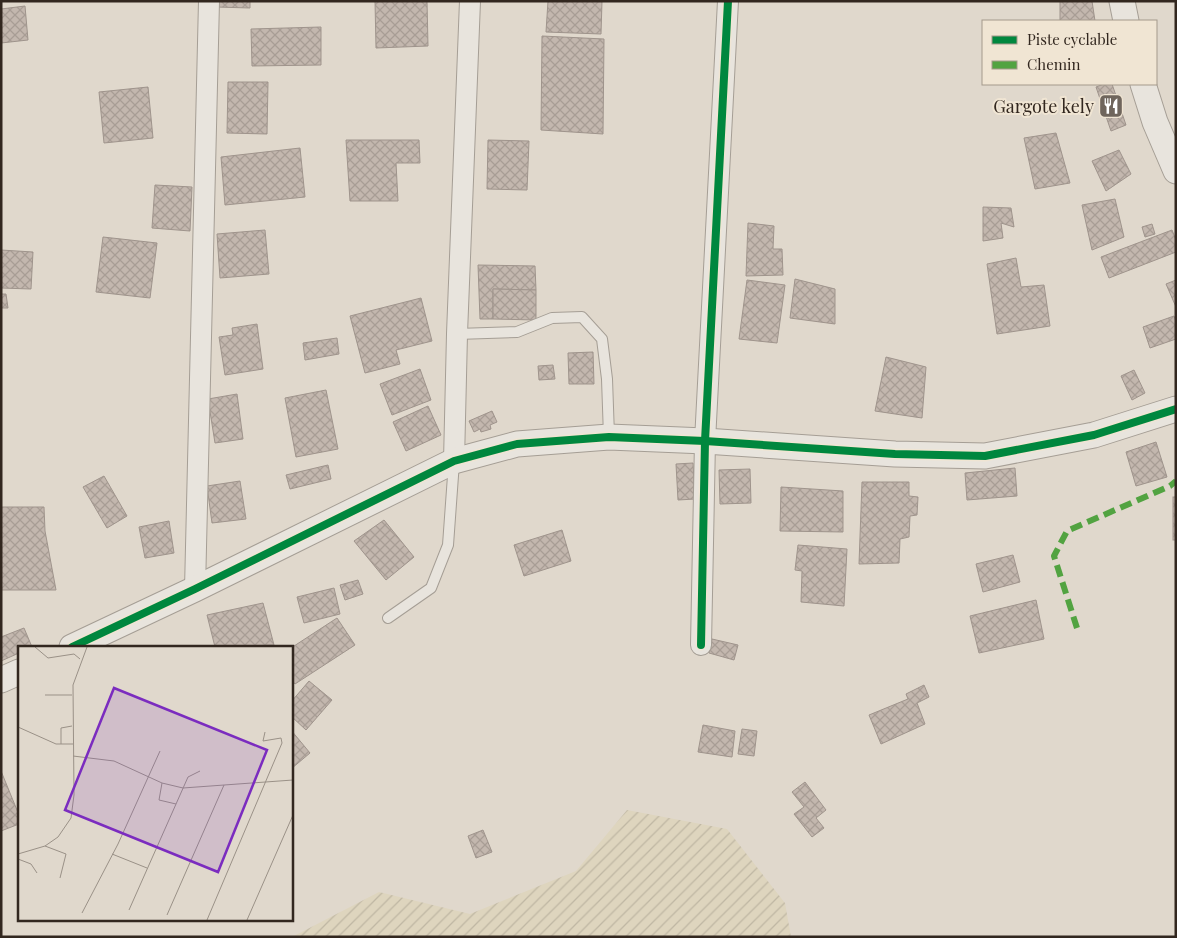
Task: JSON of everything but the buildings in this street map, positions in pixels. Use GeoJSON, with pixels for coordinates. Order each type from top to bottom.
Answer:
{"type":"FeatureCollection","features":[{"type":"Feature","properties":{"kind":"street"},"geometry":{"type":"LineString","coordinates":[[195,589],[209,1]]}},
{"type":"Feature","properties":{"kind":"street"},"geometry":{"type":"LineString","coordinates":[[454,461],[470,1]]}},
{"type":"Feature","properties":{"kind":"street"},"geometry":{"type":"LineString","coordinates":[[701,645],[705,441],[728,1]]}},
{"type":"Feature","properties":{"kind":"street"},"geometry":{"type":"LineString","coordinates":[[1122,1],[1126,20]]}},
{"type":"Feature","properties":{"kind":"street"},"geometry":{"type":"LineString","coordinates":[[1143,85],[1155,122],[1176,171]]}},
{"type":"Feature","properties":{"kind":"street"},"geometry":{"type":"LineString","coordinates":[[74,646],[195,589],[454,461],[517,444],[609,437],[705,441],[895,454],[985,456],[1094,435],[1176,409]]}},
{"type":"Feature","properties":{"kind":"street"},"geometry":{"type":"LineString","coordinates":[[1,680],[18,672]]}},
{"type":"Feature","properties":{"kind":"lane"},"geometry":{"type":"LineString","coordinates":[[457,334],[517,332],[552,318],[582,318],[602,339],[607,379],[609,437]]}},
{"type":"Feature","properties":{"kind":"lane"},"geometry":{"type":"LineString","coordinates":[[388,618],[431,588],[448,546],[454,461]]}},
{"type":"Feature","properties":{"kind":"shaded area"},"geometry":{"type":"Polygon","coordinates":[[[627,810],[727,829],[785,903],[791,937],[292,937],[379,892],[470,914],[576,871],[627,810]]]}},
{"type":"Feature","properties":{"kind":"marked path"},"geometry":{"type":"LineString","coordinates":[[1077,628],[1054,556],[1067,531],[1170,486],[1176,481]]}},
{"type":"Feature","properties":{"kind":"cycle path"},"geometry":{"type":"LineString","coordinates":[[701,645],[705,441],[728,1]]}},
{"type":"Feature","properties":{"kind":"cycle path"},"geometry":{"type":"LineString","coordinates":[[74,646],[195,589],[454,461],[517,444],[609,437],[705,441],[895,454],[985,456],[1094,435],[1176,409]]}},
{"type":"Feature","properties":{"kind":"place","name":"Gargote kely"},"geometry":{"type":"Point","coordinates":[1111,106]}}]}
